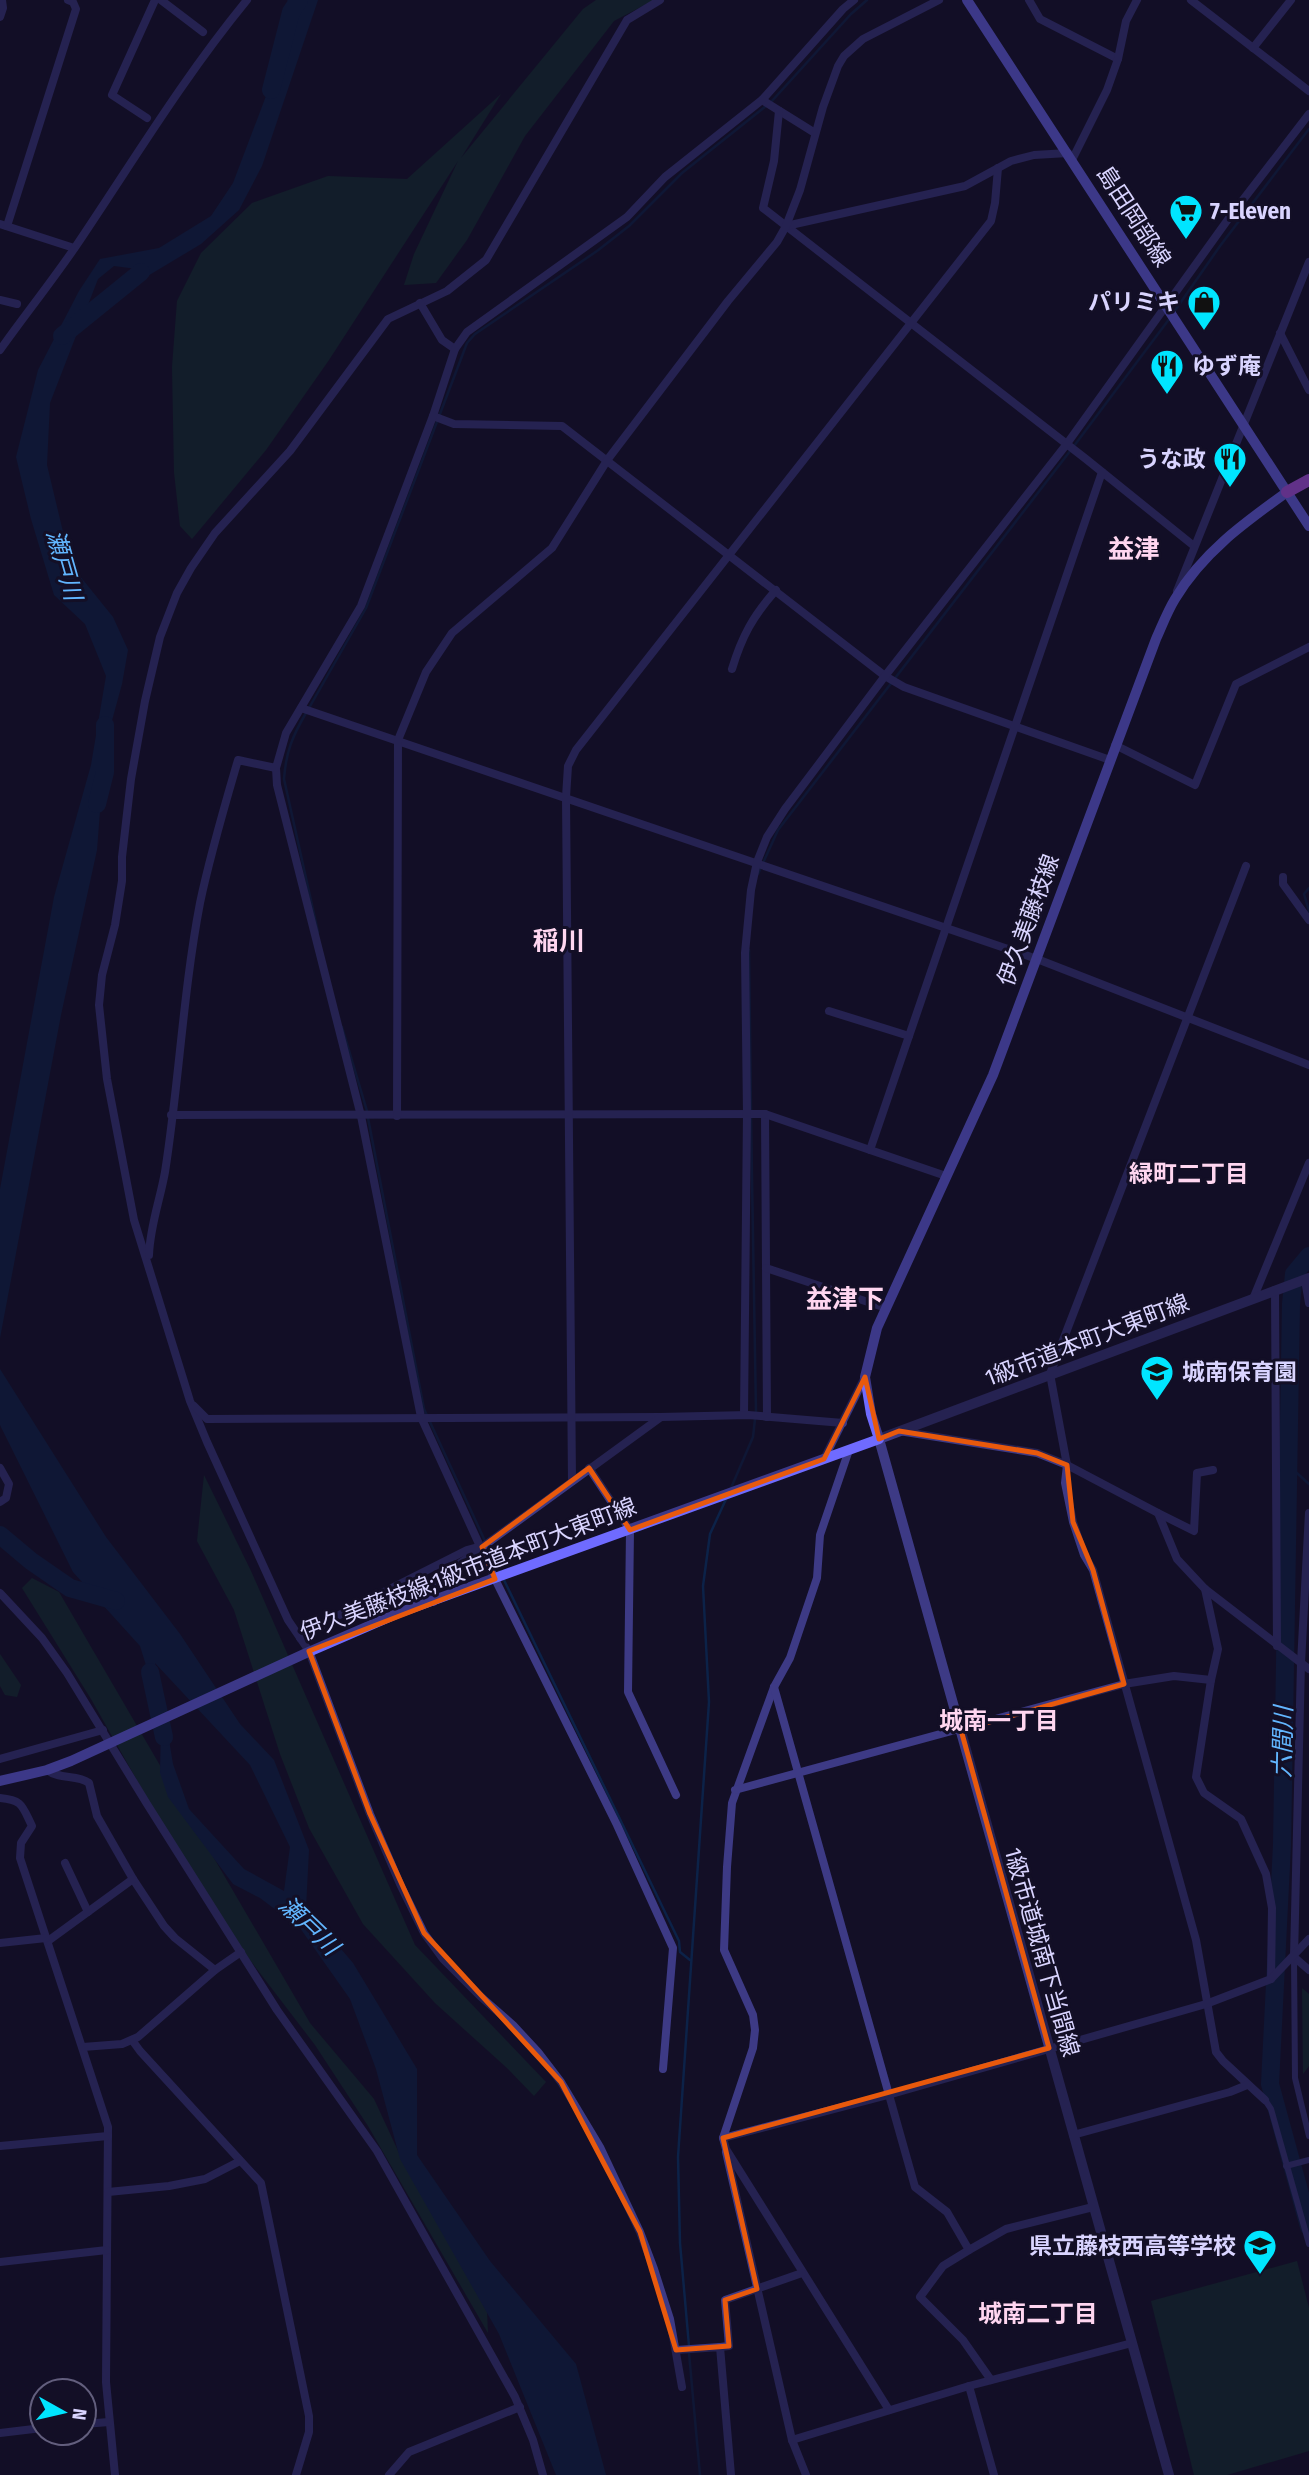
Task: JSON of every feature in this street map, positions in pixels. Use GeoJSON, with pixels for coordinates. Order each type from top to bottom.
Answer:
{"type":"FeatureCollection","features":[{"type":"Feature","properties":{"kind":"main road","name":"島田岡部線"},"geometry":{"type":"LineString","coordinates":[[967,0],[1287,492]]}},
{"type":"Feature","properties":{"kind":"main road"},"geometry":{"type":"LineString","coordinates":[[1309,480],[1287,492],[1309,526]]}},
{"type":"Feature","properties":{"kind":"main road","name":"伊久美藤枝線"},"geometry":{"type":"LineString","coordinates":[[879,1439],[871,1414],[865,1377],[877,1328],[993,1076],[1156,639],[1174,601],[1195,570],[1238,527],[1287,492]]}},
{"type":"Feature","properties":{"kind":"main road","name":"伊久美藤枝線;1級市道本町大東町線"},"geometry":{"type":"LineString","coordinates":[[0,1781],[47,1770],[401,1612],[879,1439]]}},
{"type":"Feature","properties":{"kind":"street"},"geometry":{"type":"LineString","coordinates":[[0,17],[2,0]]}},
{"type":"Feature","properties":{"kind":"street"},"geometry":{"type":"LineString","coordinates":[[68,0],[73,2],[76,9],[4,225],[74,248]]}},
{"type":"Feature","properties":{"kind":"street"},"geometry":{"type":"LineString","coordinates":[[147,118],[112,95],[155,0]]}},
{"type":"Feature","properties":{"kind":"street"},"geometry":{"type":"LineString","coordinates":[[161,0],[203,32]]}},
{"type":"Feature","properties":{"kind":"street"},"geometry":{"type":"LineString","coordinates":[[0,350],[74,248],[165,110],[247,0]]}},
{"type":"Feature","properties":{"kind":"street"},"geometry":{"type":"LineString","coordinates":[[660,0],[627,20],[486,260],[447,291],[388,319],[290,451],[215,533],[181,585],[160,637],[145,701],[131,779],[122,881],[115,925],[102,975],[99,1005],[111,1103],[134,1220],[190,1401],[258,1557],[288,1620],[309,1651],[370,1814],[424,1933],[443,1959],[538,2052],[600,2147],[640,2231],[670,2319],[682,2387]]}},
{"type":"Feature","properties":{"kind":"street"},"geometry":{"type":"LineString","coordinates":[[663,2068],[673,1948],[617,1825],[495,1579],[421,1417],[361,1116],[277,785],[276,768],[286,733],[361,606],[433,416],[455,349],[467,331],[627,218],[665,177],[762,100],[854,0]]}},
{"type":"Feature","properties":{"kind":"street"},"geometry":{"type":"LineString","coordinates":[[397,1116],[398,740],[426,673],[437,652],[452,633],[552,548],[608,459],[728,301],[777,242],[800,190],[815,133],[834,76],[844,56],[863,39],[939,0]]}},
{"type":"Feature","properties":{"kind":"street"},"geometry":{"type":"LineString","coordinates":[[1029,0],[1041,19],[1118,59]]}},
{"type":"Feature","properties":{"kind":"street"},"geometry":{"type":"LineString","coordinates":[[786,226],[965,186],[1011,161],[1034,155],[1070,157],[1107,90],[1118,59],[1126,21],[1137,0]]}},
{"type":"Feature","properties":{"kind":"street"},"geometry":{"type":"LineString","coordinates":[[1191,0],[1309,91]]}},
{"type":"Feature","properties":{"kind":"street"},"geometry":{"type":"LineString","coordinates":[[1253,48],[1291,0]]}},
{"type":"Feature","properties":{"kind":"street"},"geometry":{"type":"LineString","coordinates":[[762,100],[815,133]]}},
{"type":"Feature","properties":{"kind":"street"},"geometry":{"type":"LineString","coordinates":[[779,111],[774,161],[763,208],[911,321],[1194,546]]}},
{"type":"Feature","properties":{"kind":"street"},"geometry":{"type":"LineString","coordinates":[[746,1415],[747,1113],[744,953],[751,890],[757,862],[767,837],[885,676],[1066,445],[1228,218],[1309,114]]}},
{"type":"Feature","properties":{"kind":"street"},"geometry":{"type":"LineString","coordinates":[[572,1480],[566,797],[568,766],[576,750],[991,221],[998,168]]}},
{"type":"Feature","properties":{"kind":"street"},"geometry":{"type":"LineString","coordinates":[[1174,601],[1309,262]]}},
{"type":"Feature","properties":{"kind":"street"},"geometry":{"type":"LineString","coordinates":[[0,300],[18,304]]}},
{"type":"Feature","properties":{"kind":"street"},"geometry":{"type":"LineString","coordinates":[[419,303],[442,340],[455,349]]}},
{"type":"Feature","properties":{"kind":"street"},"geometry":{"type":"LineString","coordinates":[[1280,333],[1309,390]]}},
{"type":"Feature","properties":{"kind":"street"},"geometry":{"type":"LineString","coordinates":[[433,416],[454,424],[562,426],[885,676],[904,687],[1110,760]]}},
{"type":"Feature","properties":{"kind":"street"},"geometry":{"type":"LineString","coordinates":[[870,1150],[1102,472]]}},
{"type":"Feature","properties":{"kind":"street"},"geometry":{"type":"LineString","coordinates":[[732,669],[743,634],[776,590]]}},
{"type":"Feature","properties":{"kind":"street"},"geometry":{"type":"LineString","coordinates":[[1115,745],[1195,785],[1236,684],[1309,647]]}},
{"type":"Feature","properties":{"kind":"street"},"geometry":{"type":"LineString","coordinates":[[301,708],[1037,959],[1309,1065]]}},
{"type":"Feature","properties":{"kind":"street"},"geometry":{"type":"LineString","coordinates":[[148,1262],[149,1240],[164,1172],[198,919],[214,840],[239,760],[276,768]]}},
{"type":"Feature","properties":{"kind":"street"},"geometry":{"type":"LineString","coordinates":[[1246,866],[1050,1374],[1067,1465],[1065,1483],[1073,1522],[1084,1555],[1094,1570],[1196,1940],[1216,2052],[1271,2109],[1309,2245]]}},
{"type":"Feature","properties":{"kind":"street"},"geometry":{"type":"LineString","coordinates":[[1283,877],[1283,884],[1309,920]]}},
{"type":"Feature","properties":{"kind":"street"},"geometry":{"type":"LineString","coordinates":[[829,1011],[909,1036]]}},
{"type":"Feature","properties":{"kind":"street"},"geometry":{"type":"LineString","coordinates":[[171,1115],[765,1114],[946,1176]]}},
{"type":"Feature","properties":{"kind":"street"},"geometry":{"type":"LineString","coordinates":[[765,1114],[767,1417]]}},
{"type":"Feature","properties":{"kind":"street"},"geometry":{"type":"LineString","coordinates":[[1253,1298],[1309,1163]]}},
{"type":"Feature","properties":{"kind":"street"},"geometry":{"type":"LineString","coordinates":[[766,1268],[886,1308]]}},
{"type":"Feature","properties":{"kind":"street"},"geometry":{"type":"LineString","coordinates":[[1307,1279],[1309,1303]]}},
{"type":"Feature","properties":{"kind":"street","name":"1級市道本町大東町線"},"geometry":{"type":"LineString","coordinates":[[879,1439],[1307,1279]]}},
{"type":"Feature","properties":{"kind":"street"},"geometry":{"type":"LineString","coordinates":[[1275,1290],[1277,1646]]}},
{"type":"Feature","properties":{"kind":"street"},"geometry":{"type":"LineString","coordinates":[[824,1459],[865,1377]]}},
{"type":"Feature","properties":{"kind":"street"},"geometry":{"type":"LineString","coordinates":[[190,1401],[207,1419],[746,1415],[842,1423]]}},
{"type":"Feature","properties":{"kind":"street"},"geometry":{"type":"LineString","coordinates":[[433,1602],[432,1587],[437,1580],[662,1417]]}},
{"type":"Feature","properties":{"kind":"street"},"geometry":{"type":"LineString","coordinates":[[899,1431],[1037,1453],[1067,1465],[1194,1531],[1197,1473],[1213,1470]]}},
{"type":"Feature","properties":{"kind":"street","name":"1級市道城南下当間線"},"geometry":{"type":"LineString","coordinates":[[879,1439],[1169,2475]]}},
{"type":"Feature","properties":{"kind":"street"},"geometry":{"type":"LineString","coordinates":[[806,2475],[792,2440],[723,2138],[747,2070],[755,2030],[753,2015],[724,1950],[727,1867],[735,1790],[774,1687],[790,1658],[817,1578],[820,1535],[849,1450]]}},
{"type":"Feature","properties":{"kind":"street"},"geometry":{"type":"LineString","coordinates":[[0,1468],[9,1483],[6,1498],[0,1502]]}},
{"type":"Feature","properties":{"kind":"street"},"geometry":{"type":"LineString","coordinates":[[589,1468],[630,1530],[628,1692],[676,1795]]}},
{"type":"Feature","properties":{"kind":"street"},"geometry":{"type":"LineString","coordinates":[[1158,1513],[1177,1559],[1205,1589],[1309,1669]]}},
{"type":"Feature","properties":{"kind":"street"},"geometry":{"type":"LineString","coordinates":[[1309,1513],[1301,1663],[1294,1957],[1295,2078],[1309,2136]]}},
{"type":"Feature","properties":{"kind":"street"},"geometry":{"type":"LineString","coordinates":[[300,1638],[348,1610],[467,1550],[482,1547]]}},
{"type":"Feature","properties":{"kind":"street"},"geometry":{"type":"LineString","coordinates":[[1205,1589],[1218,1649],[1196,1777],[1204,1793],[1241,1819],[1266,1874],[1272,1908],[1271,1979]]}},
{"type":"Feature","properties":{"kind":"street"},"geometry":{"type":"LineString","coordinates":[[0,1593],[42,1638],[112,1742],[277,2010],[377,2151],[520,2407],[543,2475]]}},
{"type":"Feature","properties":{"kind":"street"},"geometry":{"type":"LineString","coordinates":[[735,1790],[1124,1684],[1174,1676],[1211,1680]]}},
{"type":"Feature","properties":{"kind":"street"},"geometry":{"type":"LineString","coordinates":[[774,1687],[915,2187],[947,2211],[969,2250]]}},
{"type":"Feature","properties":{"kind":"street"},"geometry":{"type":"LineString","coordinates":[[0,1759],[103,1730]]}},
{"type":"Feature","properties":{"kind":"street"},"geometry":{"type":"LineString","coordinates":[[47,1770],[55,1777],[85,1779],[89,1783],[97,1816],[133,1879],[169,1932],[215,1970]]}},
{"type":"Feature","properties":{"kind":"street"},"geometry":{"type":"LineString","coordinates":[[0,1798],[20,1802],[32,1826],[21,1843],[20,1858],[106,2115],[106,2382],[115,2475]]}},
{"type":"Feature","properties":{"kind":"street"},"geometry":{"type":"LineString","coordinates":[[65,1863],[88,1912]]}},
{"type":"Feature","properties":{"kind":"street"},"geometry":{"type":"LineString","coordinates":[[0,1943],[47,1939],[133,1879]]}},
{"type":"Feature","properties":{"kind":"street"},"geometry":{"type":"LineString","coordinates":[[723,2138],[888,2095],[1206,2004],[1271,1979],[1309,1939]]}},
{"type":"Feature","properties":{"kind":"street"},"geometry":{"type":"LineString","coordinates":[[83,2047],[122,2044],[132,2040],[151,2028],[215,1970],[240,1952]]}},
{"type":"Feature","properties":{"kind":"street"},"geometry":{"type":"LineString","coordinates":[[1294,1957],[1309,1970]]}},
{"type":"Feature","properties":{"kind":"street"},"geometry":{"type":"LineString","coordinates":[[132,2040],[261,2183],[309,2416],[309,2432],[296,2475]]}},
{"type":"Feature","properties":{"kind":"street"},"geometry":{"type":"LineString","coordinates":[[1073,2135],[1247,2085]]}},
{"type":"Feature","properties":{"kind":"street"},"geometry":{"type":"LineString","coordinates":[[0,2146],[108,2136]]}},
{"type":"Feature","properties":{"kind":"street"},"geometry":{"type":"LineString","coordinates":[[726,2149],[889,2410]]}},
{"type":"Feature","properties":{"kind":"street"},"geometry":{"type":"LineString","coordinates":[[1286,2166],[1309,2160]]}},
{"type":"Feature","properties":{"kind":"street"},"geometry":{"type":"LineString","coordinates":[[108,2192],[169,2186],[205,2179],[240,2161]]}},
{"type":"Feature","properties":{"kind":"street"},"geometry":{"type":"LineString","coordinates":[[991,2380],[962,2340],[920,2297],[943,2266],[1006,2229],[1093,2207]]}},
{"type":"Feature","properties":{"kind":"street"},"geometry":{"type":"LineString","coordinates":[[0,2262],[107,2250]]}},
{"type":"Feature","properties":{"kind":"street"},"geometry":{"type":"LineString","coordinates":[[676,2350],[729,2346],[725,2300],[802,2273]]}},
{"type":"Feature","properties":{"kind":"street"},"geometry":{"type":"LineString","coordinates":[[792,2440],[969,2386],[1132,2343]]}},
{"type":"Feature","properties":{"kind":"street"},"geometry":{"type":"LineString","coordinates":[[720,2347],[731,2475]]}},
{"type":"Feature","properties":{"kind":"street"},"geometry":{"type":"LineString","coordinates":[[969,2386],[994,2475]]}},
{"type":"Feature","properties":{"kind":"street"},"geometry":{"type":"LineString","coordinates":[[389,2475],[409,2452],[520,2407]]}},
{"type":"Feature","properties":{"kind":"street"},"geometry":{"type":"LineString","coordinates":[[98,2423],[109,2422]]}},
{"type":"Feature","properties":{"kind":"street"},"geometry":{"type":"LineString","coordinates":[[0,2433],[28,2430]]}},
{"type":"Feature","properties":{"kind":"highlighted area"},"geometry":{"type":"Polygon","coordinates":[[[865,1377],[879,1439],[899,1431],[1037,1453],[1067,1465],[1073,1522],[1093,1570],[1124,1684],[961,1730],[1049,2048],[723,2138],[757,2289],[725,2300],[729,2346],[676,2350],[640,2232],[561,2082],[424,1933],[370,1814],[309,1651],[495,1579],[482,1547],[589,1468],[630,1530],[824,1459],[865,1377]]]}},
{"type":"Feature","properties":{"kind":"green space"},"geometry":{"type":"Polygon","coordinates":[[[596,0],[654,0],[614,21],[525,136],[467,240],[436,283],[404,285],[414,254],[458,161],[329,360],[266,450],[192,539],[180,526],[174,472],[172,367],[177,301],[201,253],[252,203],[328,176],[407,179],[501,94],[461,158],[583,9],[596,0]]]}},
{"type":"Feature","properties":{"kind":"green space"},"geometry":{"type":"Polygon","coordinates":[[[204,1475],[251,1571],[415,1945],[546,2082],[534,2096],[435,2003],[363,1924],[309,1828],[280,1754],[234,1610],[197,1541],[204,1475]]]}},
{"type":"Feature","properties":{"kind":"green space"},"geometry":{"type":"Polygon","coordinates":[[[32,1578],[59,1592],[310,2023],[374,2099],[399,2153],[487,2312],[488,2333],[368,2126],[315,2045],[250,1960],[176,1849],[91,1699],[22,1588],[32,1578]]]}},
{"type":"Feature","properties":{"kind":"green space"},"geometry":{"type":"Polygon","coordinates":[[[0,1654],[21,1685],[17,1697],[5,1695],[0,1686],[0,1654]]]}},
{"type":"Feature","properties":{"kind":"green space"},"geometry":{"type":"Polygon","coordinates":[[[1302,1988],[1309,1994],[1309,2066],[1303,2074],[1302,1988]]]}},
{"type":"Feature","properties":{"kind":"green space"},"geometry":{"type":"Polygon","coordinates":[[[1297,2261],[1309,2308],[1309,2451],[1227,2475],[1194,2475],[1151,2301],[1297,2261]]]}},
{"type":"Feature","properties":{"kind":"water"},"geometry":{"type":"Polygon","coordinates":[[[287,0],[318,0],[262,166],[239,210],[201,244],[116,295],[137,269],[114,266],[98,279],[50,403],[47,465],[71,565],[113,617],[128,650],[105,746],[97,850],[61,1015],[0,1338],[0,1189],[54,897],[91,765],[106,676],[85,624],[54,595],[16,457],[38,370],[79,291],[100,259],[159,248],[211,216],[233,183],[277,67],[294,7],[287,0]]]}},
{"type":"Feature","properties":{"kind":"water"},"geometry":{"type":"Polygon","coordinates":[[[0,1369],[106,1537],[180,1634],[240,1724],[274,1760],[309,1850],[306,1908],[353,1963],[417,2069],[417,2155],[490,2261],[576,2364],[606,2475],[556,2475],[499,2334],[400,2159],[376,2069],[350,1999],[300,1928],[260,1898],[233,1884],[168,1797],[160,1773],[161,1725],[166,1722],[173,1764],[189,1809],[244,1869],[284,1891],[290,1847],[250,1765],[155,1663],[161,1691],[155,1694],[140,1646],[73,1572],[0,1425],[0,1369]]]}},
{"type":"Feature","properties":{"kind":"waterway","name":"瀬戸川"},"geometry":{"type":"LineString","coordinates":[[271,90],[291,12],[299,0]]}},
{"type":"Feature","properties":{"kind":"waterway"},"geometry":{"type":"LineString","coordinates":[[771,102],[867,0]]}},
{"type":"Feature","properties":{"kind":"waterway"},"geometry":{"type":"LineString","coordinates":[[309,708],[366,608],[467,343],[475,334],[629,226],[682,173],[766,106]]}},
{"type":"Feature","properties":{"kind":"waterway"},"geometry":{"type":"LineString","coordinates":[[1174,312],[1220,246],[1309,129]]}},
{"type":"Feature","properties":{"kind":"waterway","name":"瀬戸川"},"geometry":{"type":"LineString","coordinates":[[62,336],[141,272]]}},
{"type":"Feature","properties":{"kind":"waterway"},"geometry":{"type":"LineString","coordinates":[[758,874],[778,830],[1170,318]]}},
{"type":"Feature","properties":{"kind":"waterway"},"geometry":{"type":"LineString","coordinates":[[306,713],[290,745],[284,779],[318,932]]}},
{"type":"Feature","properties":{"kind":"waterway","name":"瀬戸川"},"geometry":{"type":"LineString","coordinates":[[97,804],[105,772],[105,725]]}},
{"type":"Feature","properties":{"kind":"waterway"},"geometry":{"type":"LineString","coordinates":[[1309,888],[1304,894],[1309,911]]}},
{"type":"Feature","properties":{"kind":"waterway"},"geometry":{"type":"LineString","coordinates":[[749,950],[751,1111]]}},
{"type":"Feature","properties":{"kind":"waterway"},"geometry":{"type":"LineString","coordinates":[[342,1027],[367,1111]]}},
{"type":"Feature","properties":{"kind":"waterway"},"geometry":{"type":"LineString","coordinates":[[368,1118],[424,1409],[485,1541]]}},
{"type":"Feature","properties":{"kind":"waterway"},"geometry":{"type":"LineString","coordinates":[[751,1118],[756,1412]]}},
{"type":"Feature","properties":{"kind":"waterway","name":"六間川"},"geometry":{"type":"LineString","coordinates":[[1309,1256],[1294,1274],[1291,1304],[1282,1845],[1270,2084],[1309,2227]]}},
{"type":"Feature","properties":{"kind":"waterway"},"geometry":{"type":"LineString","coordinates":[[731,1488],[753,1437],[755,1419]]}},
{"type":"Feature","properties":{"kind":"waterway"},"geometry":{"type":"LineString","coordinates":[[1288,1465],[1309,1484]]}},
{"type":"Feature","properties":{"kind":"waterway"},"geometry":{"type":"LineString","coordinates":[[689,2346],[680,2243],[678,2157],[709,1702],[703,1586],[710,1534],[727,1497]]}},
{"type":"Feature","properties":{"kind":"waterway"},"geometry":{"type":"LineString","coordinates":[[0,1535],[70,1588],[116,1601]]}},
{"type":"Feature","properties":{"kind":"waterway"},"geometry":{"type":"LineString","coordinates":[[488,1547],[500,1572]]}},
{"type":"Feature","properties":{"kind":"waterway"},"geometry":{"type":"LineString","coordinates":[[503,1578],[679,1941],[680,1952],[690,1960]]}},
{"type":"Feature","properties":{"kind":"waterway","name":"瀬戸川"},"geometry":{"type":"LineString","coordinates":[[150,1672],[164,1737]]}},
{"type":"Feature","properties":{"kind":"waterway"},"geometry":{"type":"LineString","coordinates":[[689,2353],[700,2475]]}},
{"type":"Feature","properties":{"kind":"place","name":"7-Eleven"},"geometry":{"type":"Point","coordinates":[1186,241]}},
{"type":"Feature","properties":{"kind":"place","name":"パリミキ"},"geometry":{"type":"Point","coordinates":[1204,332]}},
{"type":"Feature","properties":{"kind":"place","name":"ゆず庵"},"geometry":{"type":"Point","coordinates":[1167,396]}},
{"type":"Feature","properties":{"kind":"place","name":"うな政"},"geometry":{"type":"Point","coordinates":[1230,489]}},
{"type":"Feature","properties":{"kind":"place","name":"城南保育園"},"geometry":{"type":"Point","coordinates":[1157,1402]}},
{"type":"Feature","properties":{"kind":"place","name":"県立藤枝西高等学校"},"geometry":{"type":"Point","coordinates":[1260,2276]}},
{"type":"Feature","properties":{"kind":"district","name":"益津"},"geometry":{"type":"Point","coordinates":[1134,549]}},
{"type":"Feature","properties":{"kind":"district","name":"稲川"},"geometry":{"type":"Point","coordinates":[559,941]}},
{"type":"Feature","properties":{"kind":"district","name":"緑町二丁目"},"geometry":{"type":"Point","coordinates":[1189,1174]}},
{"type":"Feature","properties":{"kind":"district","name":"益津下"},"geometry":{"type":"Point","coordinates":[845,1299]}},
{"type":"Feature","properties":{"kind":"district","name":"城南一丁目"},"geometry":{"type":"Point","coordinates":[999,1721]}},
{"type":"Feature","properties":{"kind":"district","name":"城南二丁目"},"geometry":{"type":"Point","coordinates":[1038,2314]}}]}
